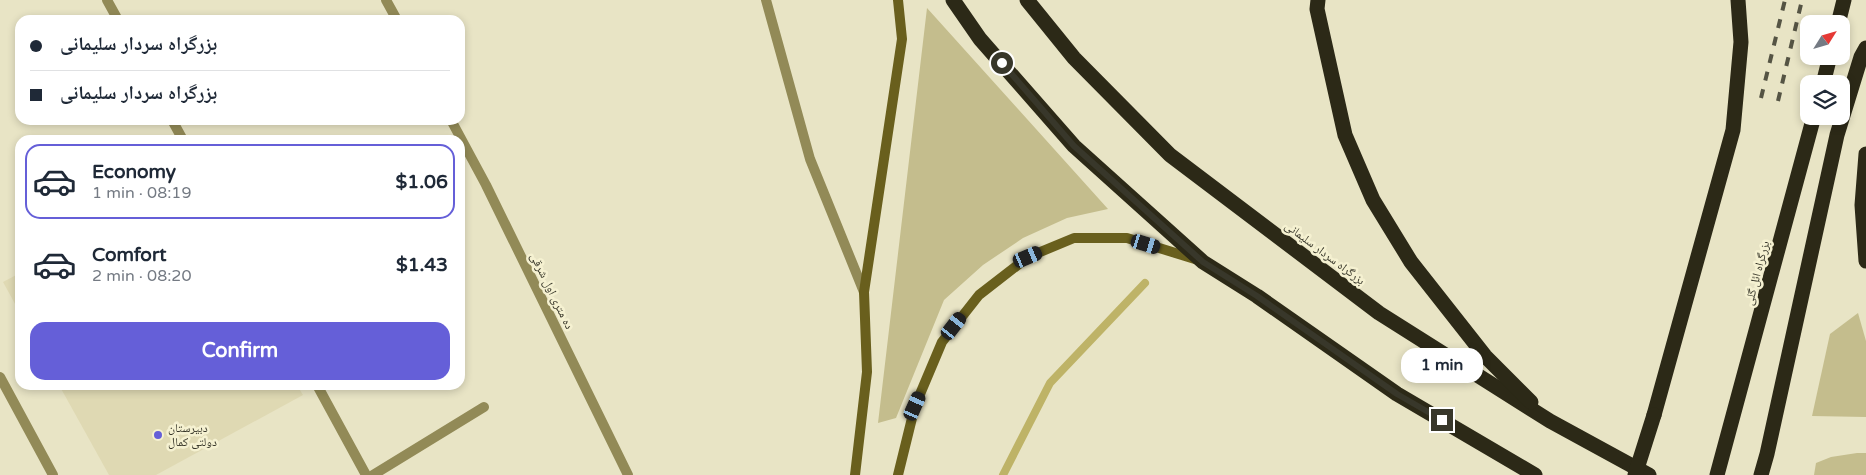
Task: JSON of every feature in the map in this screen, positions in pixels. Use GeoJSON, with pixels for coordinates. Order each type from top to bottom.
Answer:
{"type":"FeatureCollection","features":[{"type":"Feature","properties":{"kind":"highway"},"geometry":{"type":"LineString","coordinates":[[952,0],[980,39],[1074,146],[1203,262],[1257,296],[1397,394],[1535,475]]}},
{"type":"Feature","properties":{"kind":"highway","name":"بزرگراه سردار سلیمانی"},"geometry":{"type":"LineString","coordinates":[[1027,0],[1074,58],[1170,155],[1379,313],[1550,421],[1649,475]]}},
{"type":"Feature","properties":{"kind":"highway"},"geometry":{"type":"LineString","coordinates":[[1318,0],[1317,9],[1345,135],[1374,200],[1411,262],[1485,356],[1550,421]]}},
{"type":"Feature","properties":{"kind":"highway"},"geometry":{"type":"LineString","coordinates":[[1635,475],[1654,414],[1733,130],[1741,42],[1738,0]]}},
{"type":"Feature","properties":{"kind":"highway"},"geometry":{"type":"LineString","coordinates":[[1840,15],[1844,0]]}},
{"type":"Feature","properties":{"kind":"highway"},"geometry":{"type":"LineString","coordinates":[[1761,475],[1837,135],[1861,57],[1866,48]]}},
{"type":"Feature","properties":{"kind":"highway","name":"بزرگراه ائل گلی"},"geometry":{"type":"LineString","coordinates":[[1717,475],[1812,125]]}},
{"type":"Feature","properties":{"kind":"highway"},"geometry":{"type":"LineString","coordinates":[[1866,154],[1862,205],[1866,261]]}},
{"type":"Feature","properties":{"kind":"main road"},"geometry":{"type":"LineString","coordinates":[[855,475],[866,372],[864,292],[902,39],[898,0]]}},
{"type":"Feature","properties":{"kind":"main road"},"geometry":{"type":"LineString","coordinates":[[898,475],[915,406],[942,342],[979,295],[1028,257],[1074,238],[1127,238],[1203,262]]}},
{"type":"Feature","properties":{"kind":"street"},"geometry":{"type":"LineString","coordinates":[[107,0],[115,15]]}},
{"type":"Feature","properties":{"kind":"street"},"geometry":{"type":"LineString","coordinates":[[386,0],[394,15]]}},
{"type":"Feature","properties":{"kind":"street"},"geometry":{"type":"LineString","coordinates":[[766,0],[810,159],[864,292]]}},
{"type":"Feature","properties":{"kind":"street","name":"ده متری اول شرقی"},"geometry":{"type":"LineString","coordinates":[[465,146],[486,185],[628,475]]}},
{"type":"Feature","properties":{"kind":"street"},"geometry":{"type":"LineString","coordinates":[[0,377],[53,475]]}},
{"type":"Feature","properties":{"kind":"street"},"geometry":{"type":"LineString","coordinates":[[319,390],[366,475]]}},
{"type":"Feature","properties":{"kind":"street"},"geometry":{"type":"LineString","coordinates":[[373,475],[484,407]]}},
{"type":"Feature","properties":{"kind":"shaded area"},"geometry":{"type":"Polygon","coordinates":[[[927,8],[1108,209],[1067,218],[1023,238],[983,265],[944,300],[896,418],[878,423],[927,8]]]}},
{"type":"Feature","properties":{"kind":"shaded area"},"geometry":{"type":"Polygon","coordinates":[[[15,276],[15,304],[3,282],[15,276]]]}},
{"type":"Feature","properties":{"kind":"shaded area"},"geometry":{"type":"Polygon","coordinates":[[[1858,313],[1866,341],[1866,417],[1812,416],[1830,334],[1858,313]]]}},
{"type":"Feature","properties":{"kind":"shaded area","name":"دبیرستان دولتی کمال"},"geometry":{"type":"Polygon","coordinates":[[[62,390],[300,390],[303,395],[156,475],[109,475],[62,390]]]}},
{"type":"Feature","properties":{"kind":"shaded area"},"geometry":{"type":"Polygon","coordinates":[[[1866,453],[1866,475],[1814,475],[1816,463],[1831,457],[1866,453]]]}},
{"type":"Feature","properties":{"kind":"waterway"},"geometry":{"type":"LineString","coordinates":[[1003,475],[1050,383],[1145,283]]}},
{"type":"Feature","properties":{"kind":"railway"},"geometry":{"type":"LineString","coordinates":[[1761,98],[1785,0]]}},
{"type":"Feature","properties":{"kind":"railway"},"geometry":{"type":"LineString","coordinates":[[1778,101],[1802,0]]}},
{"type":"Feature","properties":{"kind":"place","name":"دبیرستان دولتی کمال"},"geometry":{"type":"Point","coordinates":[158,435]}},
{"type":"Feature","properties":{"kind":"route"},"geometry":{"type":"LineString","coordinates":[[1002,63],[1074,146],[1203,262],[1257,296],[1397,394],[1442,420]]}}]}
